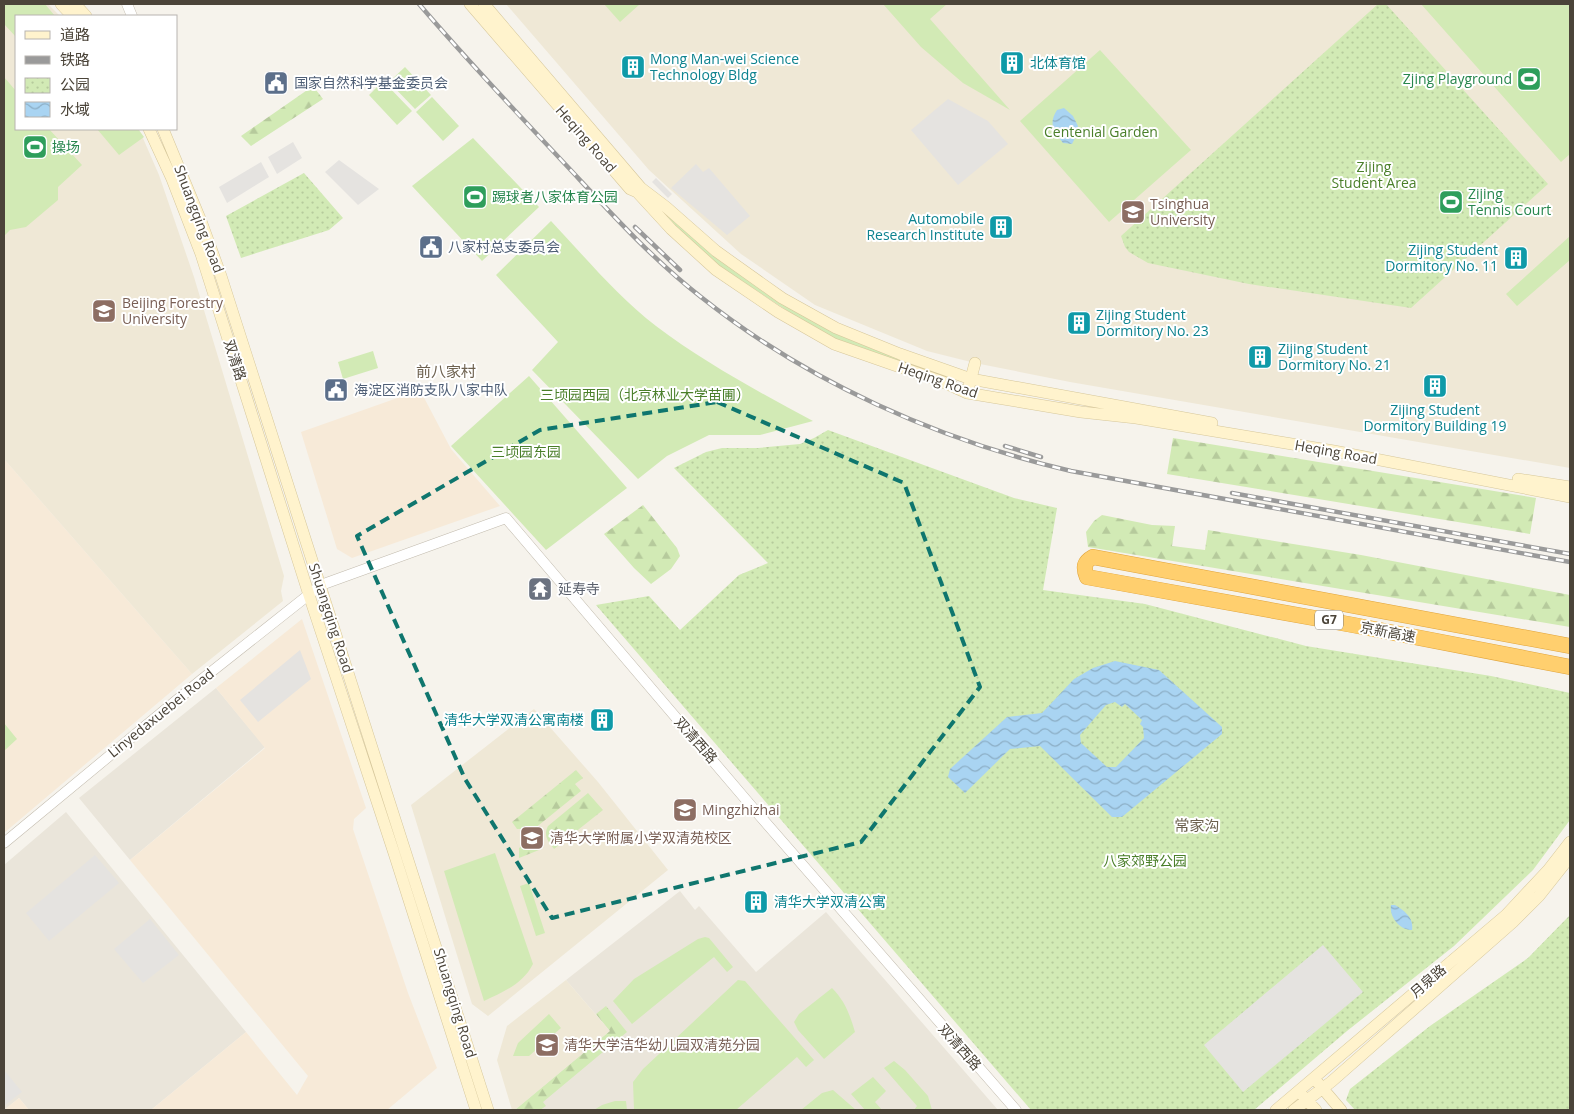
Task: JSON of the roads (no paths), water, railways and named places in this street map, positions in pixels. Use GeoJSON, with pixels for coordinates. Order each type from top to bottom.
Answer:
{"type":"FeatureCollection","features":[{"type":"Feature","properties":{"kind":"highway","name":"京新高速"},"geometry":{"type":"LineString","coordinates":[[1570,646],[1093,557],[1087,560],[1084,566],[1087,577],[1570,666]]}},
{"type":"Feature","properties":{"kind":"main road"},"geometry":{"type":"LineString","coordinates":[[61,4],[71,15]]}},
{"type":"Feature","properties":{"kind":"main road"},"geometry":{"type":"LineString","coordinates":[[75,4],[85,15]]}},
{"type":"Feature","properties":{"kind":"main road","name":"Heqing Road"},"geometry":{"type":"LineString","coordinates":[[470,4],[630,189],[637,192],[671,229],[716,270],[765,304],[834,344],[943,382],[967,393],[1324,449],[1570,497]]}},
{"type":"Feature","properties":{"kind":"main road","name":"Heqing Road"},"geometry":{"type":"LineString","coordinates":[[484,4],[641,188],[666,207],[716,251],[782,298],[836,328],[900,354],[971,379],[1494,475],[1570,487]]}},
{"type":"Feature","properties":{"kind":"main road","name":"双清路"},"geometry":{"type":"LineString","coordinates":[[149,130],[172,179],[201,254],[309,595]]}},
{"type":"Feature","properties":{"kind":"main road","name":"Shuangqing Road"},"geometry":{"type":"LineString","coordinates":[[163,130],[220,273],[488,1110]]}},
{"type":"Feature","properties":{"kind":"main road"},"geometry":{"type":"LineString","coordinates":[[967,393],[974,363]]}},
{"type":"Feature","properties":{"kind":"main road","name":"Shuangqing Road"},"geometry":{"type":"LineString","coordinates":[[309,595],[397,861],[476,1110]]}},
{"type":"Feature","properties":{"kind":"main road","name":"月泉路"},"geometry":{"type":"LineString","coordinates":[[1276,1110],[1506,915],[1549,869],[1570,842]]}},
{"type":"Feature","properties":{"kind":"main road","name":"月泉路"},"geometry":{"type":"LineString","coordinates":[[1294,1110],[1400,1022],[1513,922],[1539,896],[1570,857]]}},
{"type":"Feature","properties":{"kind":"main road"},"geometry":{"type":"LineString","coordinates":[[1313,1078],[1341,1110]]}},
{"type":"Feature","properties":{"kind":"main road"},"geometry":{"type":"LineString","coordinates":[[1299,1090],[1316,1110]]}},
{"type":"Feature","properties":{"kind":"street","name":"双清西路"},"geometry":{"type":"LineString","coordinates":[[321,585],[506,518],[753,808],[1016,1110]]}},
{"type":"Feature","properties":{"kind":"street","name":"Linyedaxuebei Road"},"geometry":{"type":"LineString","coordinates":[[4,843],[206,675],[321,585]]}},
{"type":"Feature","properties":{"kind":"water"},"geometry":{"type":"Polygon","coordinates":[[[1064,108],[1073,116],[1078,126],[1072,144],[1063,143],[1053,128],[1054,115],[1057,110],[1064,108]]]}},
{"type":"Feature","properties":{"kind":"water"},"geometry":{"type":"Polygon","coordinates":[[[1115,661],[1159,670],[1222,727],[1222,734],[1122,817],[1112,817],[1040,746],[1010,749],[965,793],[948,777],[950,769],[1007,717],[1042,713],[1074,679],[1093,668],[1115,661]],[[1115,702],[1106,705],[1080,735],[1081,743],[1107,767],[1116,767],[1144,738],[1143,727],[1140,724],[1142,720],[1125,704],[1122,707],[1115,702]]]}},
{"type":"Feature","properties":{"kind":"water"},"geometry":{"type":"Polygon","coordinates":[[[1391,905],[1395,905],[1408,915],[1412,922],[1412,930],[1403,928],[1396,922],[1392,914],[1391,905]]]}},
{"type":"Feature","properties":{"kind":"railway"},"geometry":{"type":"LineString","coordinates":[[419,4],[491,85],[614,217],[683,282],[742,328],[785,356],[876,404],[972,443],[1071,471],[1570,562]]}},
{"type":"Feature","properties":{"kind":"railway"},"geometry":{"type":"LineString","coordinates":[[635,227],[680,270]]}},
{"type":"Feature","properties":{"kind":"railway"},"geometry":{"type":"LineString","coordinates":[[1005,446],[1041,457]]}},
{"type":"Feature","properties":{"kind":"railway"},"geometry":{"type":"LineString","coordinates":[[1232,493],[1570,554]]}},
{"type":"Feature","properties":{"kind":"place","name":"北体育馆"},"geometry":{"type":"Point","coordinates":[1012,63]}},
{"type":"Feature","properties":{"kind":"place","name":"Mong Man-wei Science Technology Bldg"},"geometry":{"type":"Point","coordinates":[633,67]}},
{"type":"Feature","properties":{"kind":"place","name":"Zjing Playground"},"geometry":{"type":"Point","coordinates":[1529,79]}},
{"type":"Feature","properties":{"kind":"place","name":"国家自然科学基金委员会"},"geometry":{"type":"Point","coordinates":[276,83]}},
{"type":"Feature","properties":{"kind":"place","name":"操场"},"geometry":{"type":"Point","coordinates":[35,147]}},
{"type":"Feature","properties":{"kind":"place","name":"踢球者八家体育公园"},"geometry":{"type":"Point","coordinates":[475,197]}},
{"type":"Feature","properties":{"kind":"place","name":"Zijing Tennis Court"},"geometry":{"type":"Point","coordinates":[1451,202]}},
{"type":"Feature","properties":{"kind":"place","name":"Tsinghua University"},"geometry":{"type":"Point","coordinates":[1133,212]}},
{"type":"Feature","properties":{"kind":"place","name":"Automobile Research Institute"},"geometry":{"type":"Point","coordinates":[1001,227]}},
{"type":"Feature","properties":{"kind":"place","name":"八家村总支委员会"},"geometry":{"type":"Point","coordinates":[431,247]}},
{"type":"Feature","properties":{"kind":"place","name":"Zijing Student Dormitory No. 11"},"geometry":{"type":"Point","coordinates":[1516,258]}},
{"type":"Feature","properties":{"kind":"place","name":"Beijing Forestry University"},"geometry":{"type":"Point","coordinates":[104,311]}},
{"type":"Feature","properties":{"kind":"place","name":"Zijing Student Dormitory No. 23"},"geometry":{"type":"Point","coordinates":[1079,323]}},
{"type":"Feature","properties":{"kind":"place","name":"Zijing Student Dormitory No. 21"},"geometry":{"type":"Point","coordinates":[1260,357]}},
{"type":"Feature","properties":{"kind":"place","name":"Zijing Student Dormitory Building 19"},"geometry":{"type":"Point","coordinates":[1435,386]}},
{"type":"Feature","properties":{"kind":"place","name":"海淀区消防支队八家中队"},"geometry":{"type":"Point","coordinates":[336,390]}},
{"type":"Feature","properties":{"kind":"place","name":"延寿寺"},"geometry":{"type":"Point","coordinates":[540,589]}},
{"type":"Feature","properties":{"kind":"place","name":"清华大学双清公寓南楼"},"geometry":{"type":"Point","coordinates":[602,720]}},
{"type":"Feature","properties":{"kind":"place","name":"Mingzhizhai"},"geometry":{"type":"Point","coordinates":[685,810]}},
{"type":"Feature","properties":{"kind":"place","name":"清华大学附属小学双清苑校区"},"geometry":{"type":"Point","coordinates":[532,838]}},
{"type":"Feature","properties":{"kind":"place","name":"清华大学双清公寓"},"geometry":{"type":"Point","coordinates":[756,902]}},
{"type":"Feature","properties":{"kind":"place","name":"清华大学洁华幼儿园双清苑分园"},"geometry":{"type":"Point","coordinates":[547,1045]}},
{"type":"Feature","properties":{"kind":"district","name":"前八家村"},"geometry":{"type":"Point","coordinates":[446,372]}},
{"type":"Feature","properties":{"kind":"district","name":"常家沟"},"geometry":{"type":"Point","coordinates":[1197,826]}},
{"type":"Feature","properties":{"kind":"park label","name":"Centenial Garden"},"geometry":{"type":"Point","coordinates":[1101,132]}},
{"type":"Feature","properties":{"kind":"park label","name":"Zijing Student Area"},"geometry":{"type":"Point","coordinates":[1374,176]}},
{"type":"Feature","properties":{"kind":"park label","name":"三顷园西园（北京林业大学苗圃）"},"geometry":{"type":"Point","coordinates":[645,395]}},
{"type":"Feature","properties":{"kind":"park label","name":"三顷园东园"},"geometry":{"type":"Point","coordinates":[526,452]}},
{"type":"Feature","properties":{"kind":"park label","name":"八家郊野公园"},"geometry":{"type":"Point","coordinates":[1145,861]}}]}
